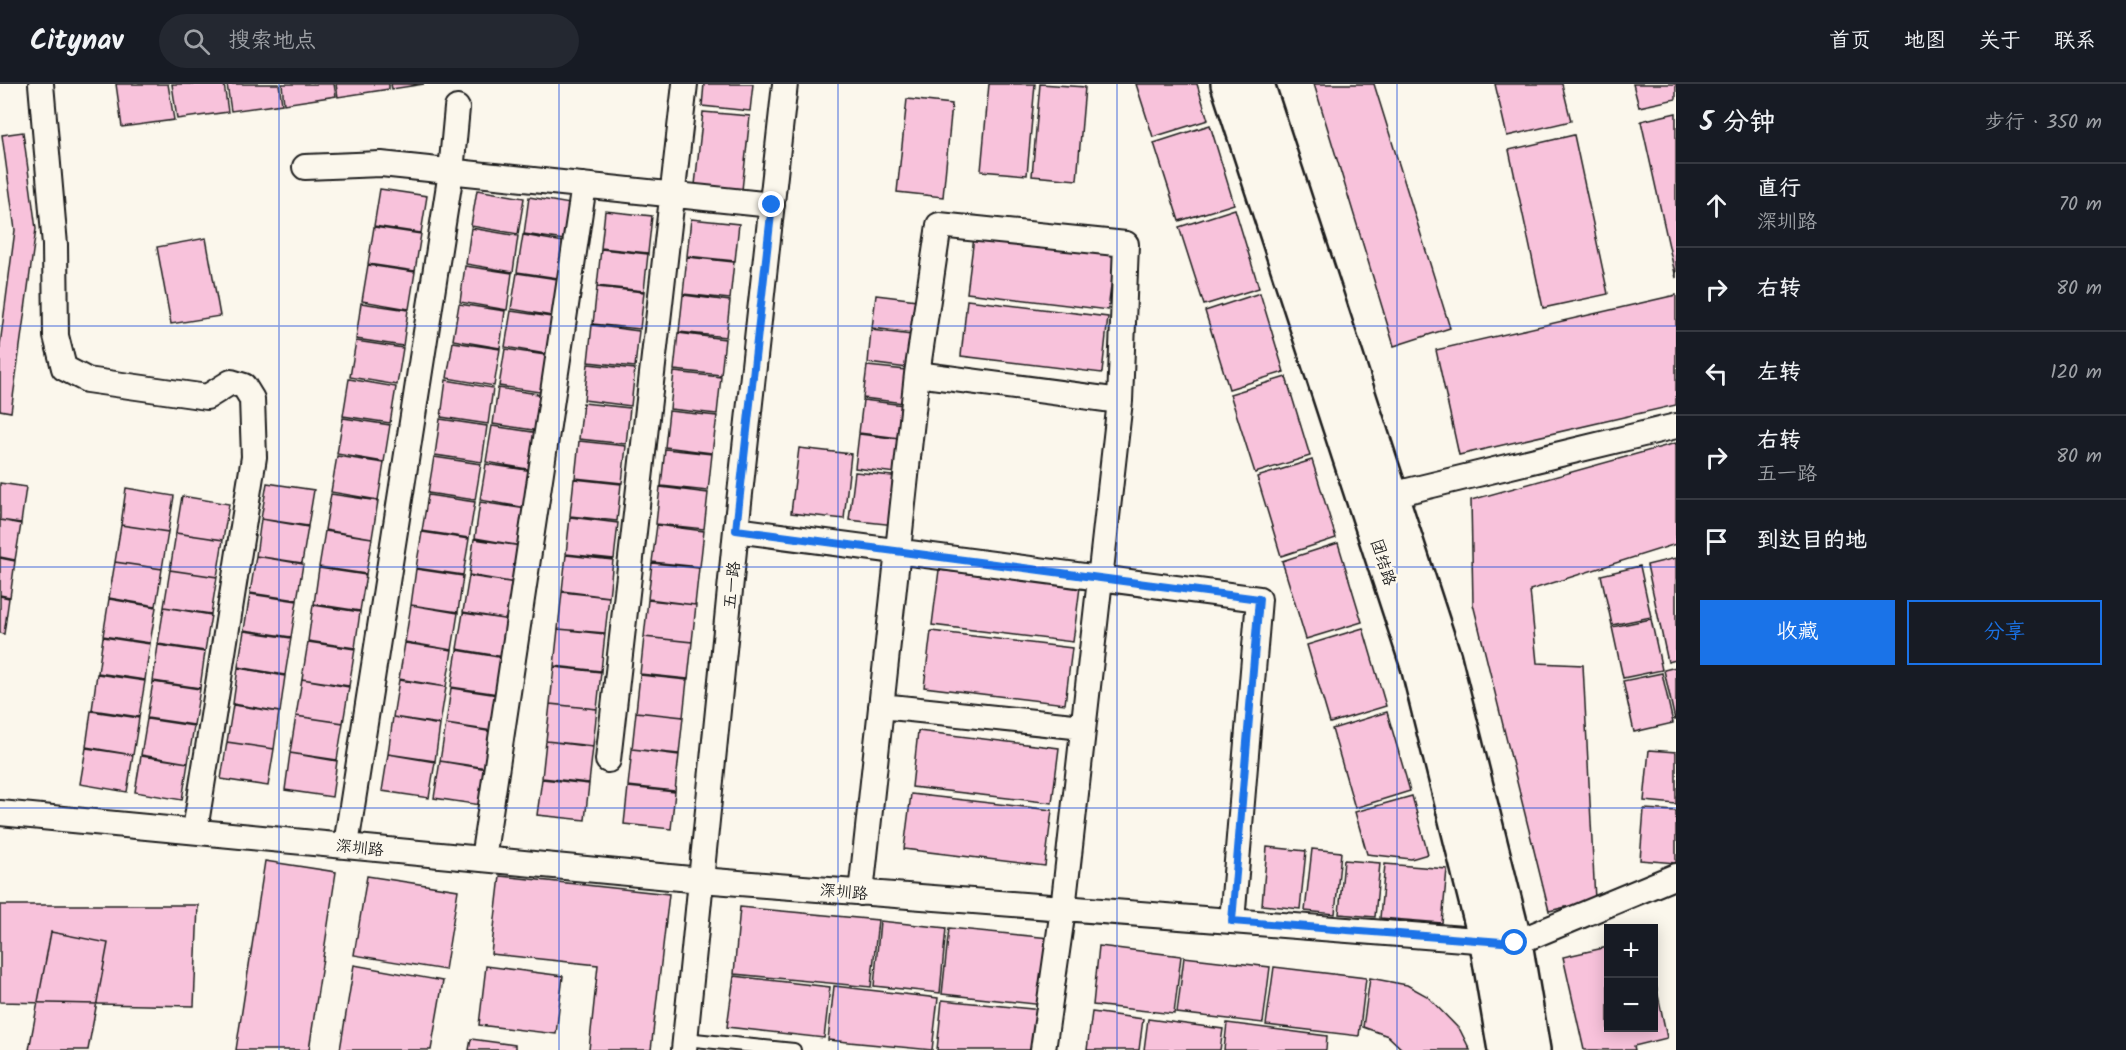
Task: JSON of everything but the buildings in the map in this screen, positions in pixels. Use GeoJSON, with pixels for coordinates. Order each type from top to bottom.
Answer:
{"type":"FeatureCollection","features":[{"type":"Feature","properties":{"kind":"main road","name":"团结路"},"geometry":{"type":"LineString","coordinates":[[1228,84],[1418,666],[1533,1050]]}},
{"type":"Feature","properties":{"kind":"main road","name":"团结路"},"geometry":{"type":"LineString","coordinates":[[1257,84],[1444,658],[1500,942],[1505,1050]]}},
{"type":"Feature","properties":{"kind":"street"},"geometry":{"type":"LineString","coordinates":[[41,84],[55,245],[56,336],[64,368],[87,380],[207,397],[231,382],[244,386],[252,399],[254,457],[195,830]]}},
{"type":"Feature","properties":{"kind":"street"},"geometry":{"type":"LineString","coordinates":[[608,760],[685,84]]}},
{"type":"Feature","properties":{"kind":"street","name":"五一路"},"geometry":{"type":"LineString","coordinates":[[684,1044],[736,530],[785,84]]}},
{"type":"Feature","properties":{"kind":"street"},"geometry":{"type":"LineString","coordinates":[[346,845],[451,172],[458,108]]}},
{"type":"Feature","properties":{"kind":"street"},"geometry":{"type":"LineString","coordinates":[[305,167],[381,164],[772,205]]}},
{"type":"Feature","properties":{"kind":"street"},"geometry":{"type":"LineString","coordinates":[[483,859],[584,185]]}},
{"type":"Feature","properties":{"kind":"street"},"geometry":{"type":"LineString","coordinates":[[861,893],[917,374],[939,225],[1126,244],[1120,401],[1064,909],[1042,1050]]}},
{"type":"Feature","properties":{"kind":"street"},"geometry":{"type":"LineString","coordinates":[[917,374],[1120,401]]}},
{"type":"Feature","properties":{"kind":"street"},"geometry":{"type":"LineString","coordinates":[[1391,495],[1676,426]]}},
{"type":"Feature","properties":{"kind":"street"},"geometry":{"type":"LineString","coordinates":[[736,530],[1259,599],[1232,921]]}},
{"type":"Feature","properties":{"kind":"street"},"geometry":{"type":"LineString","coordinates":[[881,706],[1083,727]]}},
{"type":"Feature","properties":{"kind":"street","name":"深圳路"},"geometry":{"type":"LineString","coordinates":[[0,813],[701,880],[1500,942],[1676,876]]}},
{"type":"Feature","properties":{"kind":"lane"},"geometry":{"type":"LineString","coordinates":[[684,1044],[794,1050]]}},
{"type":"Feature","properties":{"kind":"route"},"geometry":{"type":"LineString","coordinates":[[772,205],[736,530],[1259,599],[1232,921],[1515,943]]}}]}
